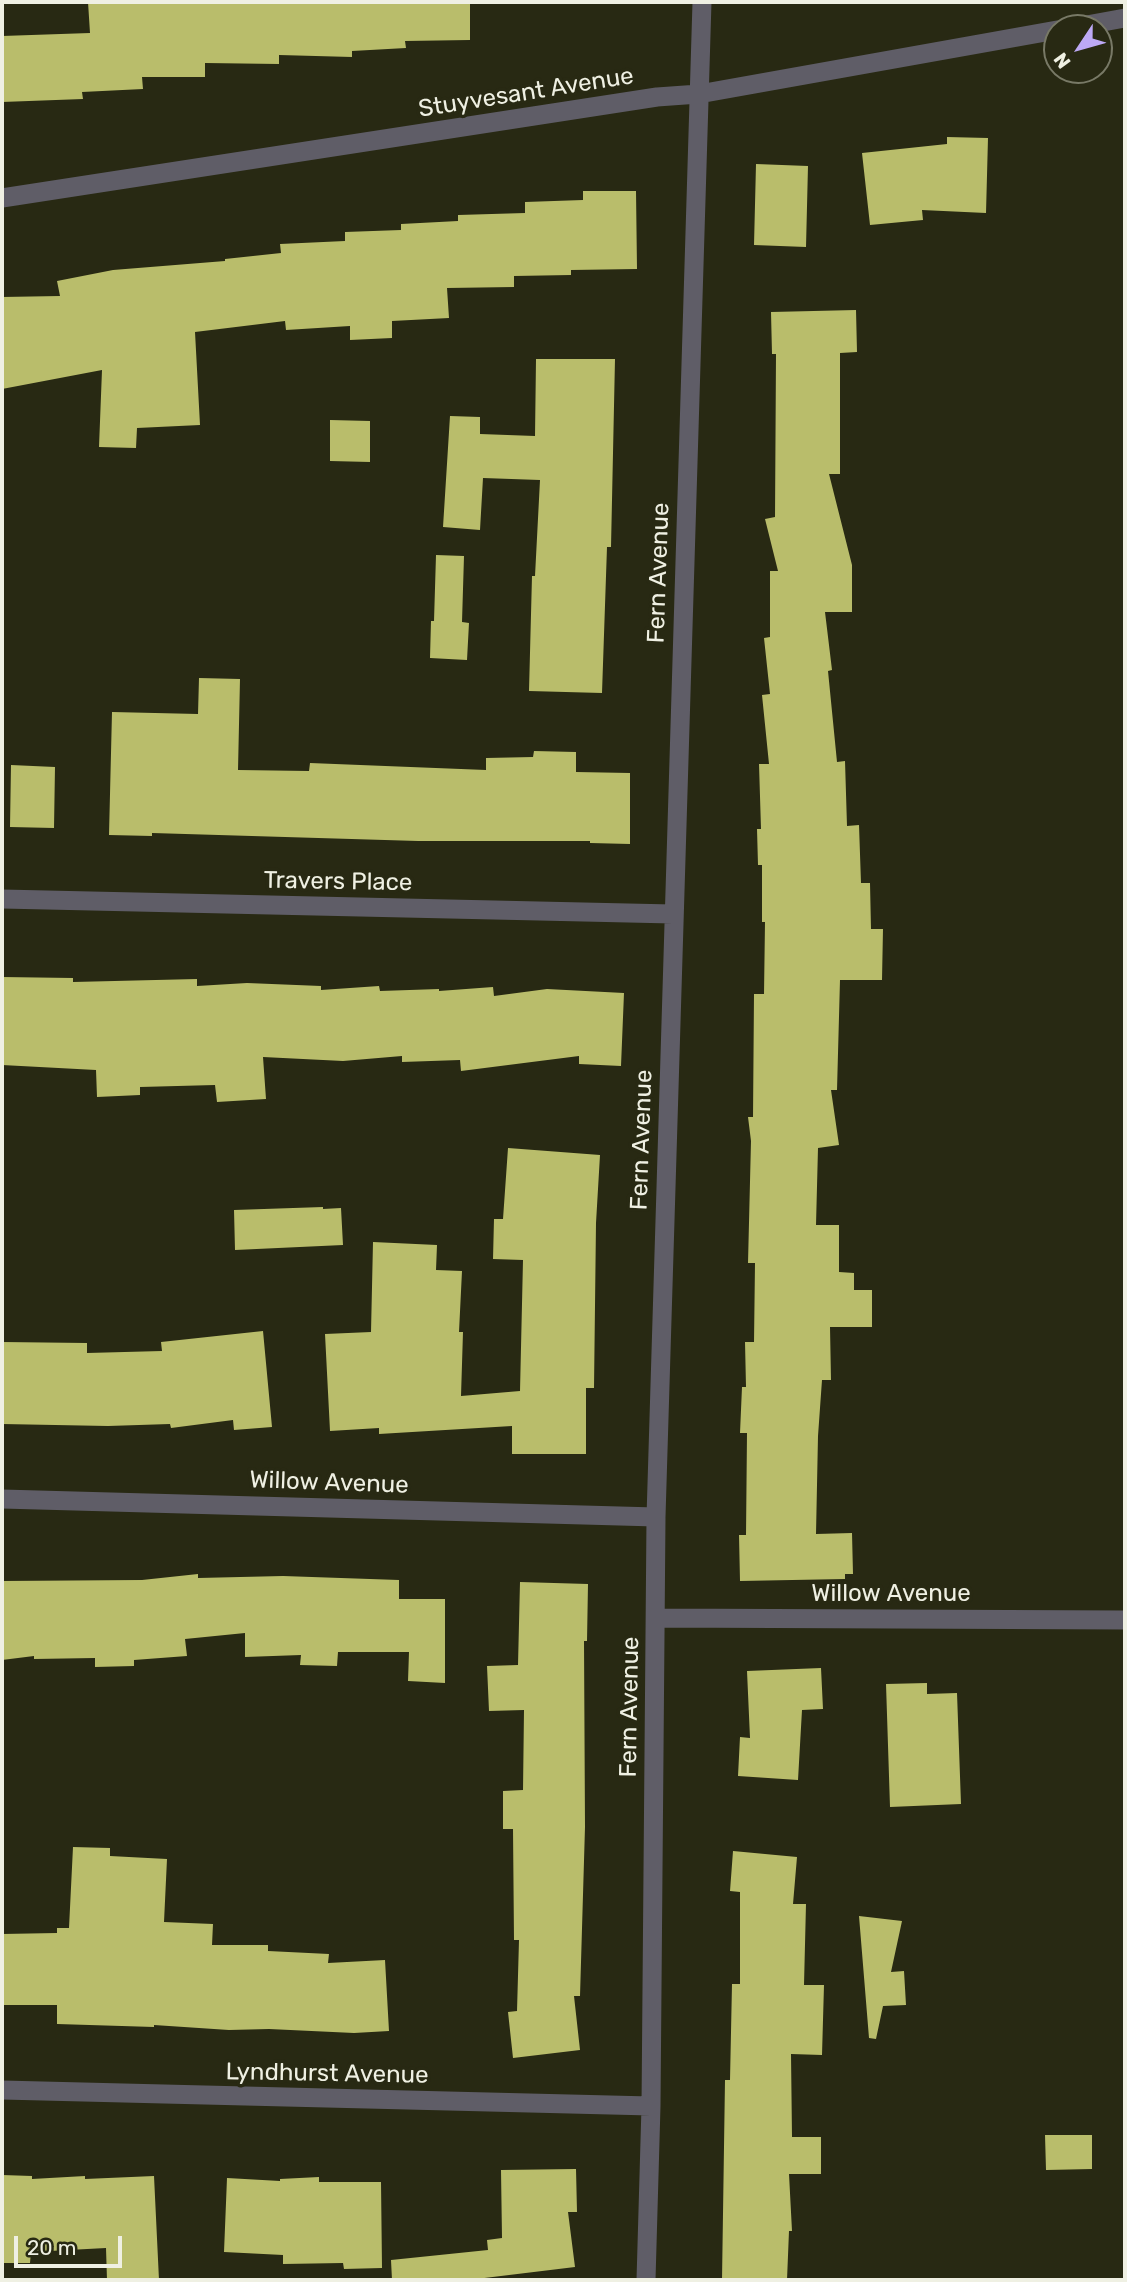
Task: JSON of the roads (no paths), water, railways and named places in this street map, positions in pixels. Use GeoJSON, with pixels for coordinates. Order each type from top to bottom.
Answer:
{"type":"FeatureCollection","features":[{"type":"Feature","properties":{"kind":"street","name":"Fern Avenue"},"geometry":{"type":"LineString","coordinates":[[646,2280],[651,2106],[656,1517],[702,2]]}},
{"type":"Feature","properties":{"kind":"street","name":"Stuyvesant Avenue"},"geometry":{"type":"LineString","coordinates":[[2,198],[657,97],[699,94],[1043,33]]}},
{"type":"Feature","properties":{"kind":"street","name":"Travers Place"},"geometry":{"type":"LineString","coordinates":[[2,899],[673,914]]}},
{"type":"Feature","properties":{"kind":"street","name":"Willow Avenue"},"geometry":{"type":"LineString","coordinates":[[2,1499],[656,1517]]}},
{"type":"Feature","properties":{"kind":"street","name":"Willow Avenue"},"geometry":{"type":"LineString","coordinates":[[656,1618],[1125,1620]]}},
{"type":"Feature","properties":{"kind":"street","name":"Lyndhurst Avenue"},"geometry":{"type":"LineString","coordinates":[[2,2090],[651,2106]]}}]}
